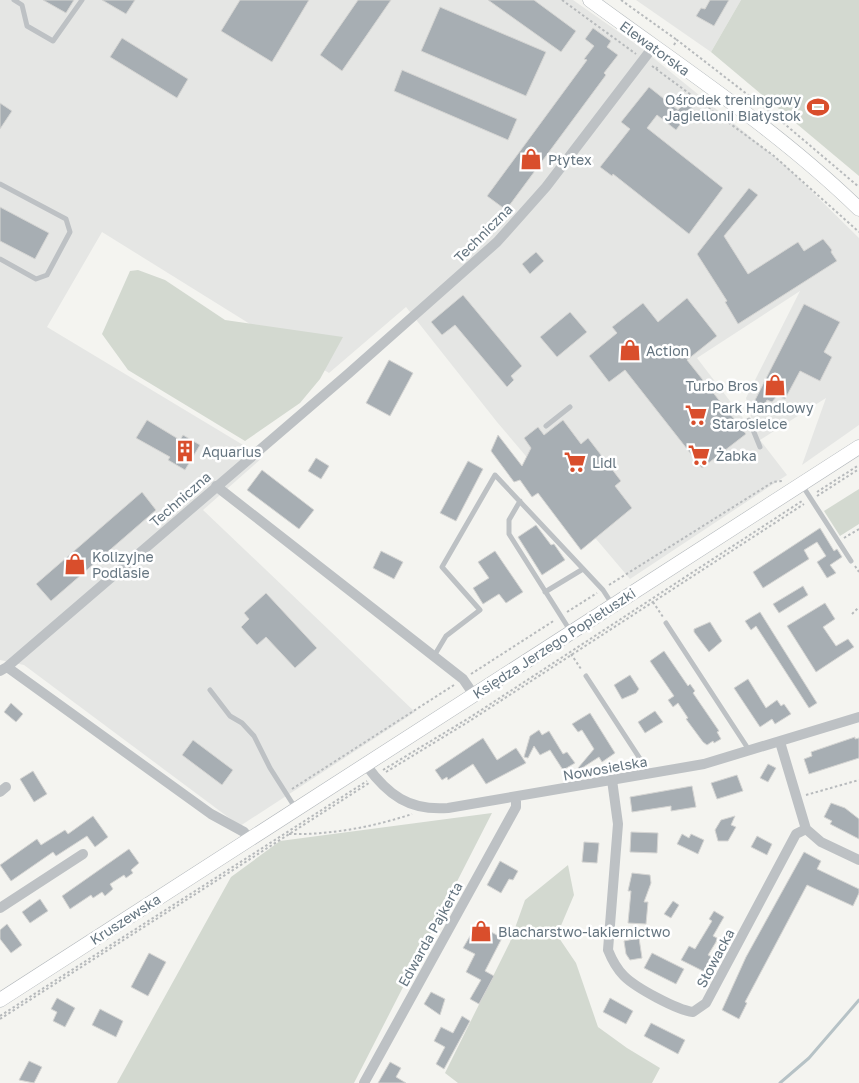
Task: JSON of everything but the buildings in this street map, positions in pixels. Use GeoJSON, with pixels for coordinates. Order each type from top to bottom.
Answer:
{"type":"FeatureCollection","features":[{"type":"Feature","properties":{"kind":"street","name":"Elewatorska"},"geometry":{"type":"LineString","coordinates":[[590,0],[777,137],[826,178],[859,209]]}},
{"type":"Feature","properties":{"kind":"street","name":"Techniczna"},"geometry":{"type":"LineString","coordinates":[[249,839],[244,832],[211,814],[4,669],[348,374],[496,242],[546,187],[653,47]]}},
{"type":"Feature","properties":{"kind":"street","name":"Księdza Jerzego Popiełuszki"},"geometry":{"type":"LineString","coordinates":[[249,839],[277,821],[293,803],[372,773],[474,695],[795,483],[859,447]]}},
{"type":"Feature","properties":{"kind":"street"},"geometry":{"type":"LineString","coordinates":[[216,486],[464,679],[474,695]]}},
{"type":"Feature","properties":{"kind":"street","name":"Nowosielska"},"geometry":{"type":"LineString","coordinates":[[372,773],[398,797],[415,806],[448,808],[704,764],[859,717]]}},
{"type":"Feature","properties":{"kind":"street"},"geometry":{"type":"LineString","coordinates":[[780,742],[806,829],[821,842],[859,860]]}},
{"type":"Feature","properties":{"kind":"street","name":"Słowacka"},"geometry":{"type":"LineString","coordinates":[[612,780],[618,824],[608,950],[614,964],[626,978],[680,1010],[693,1012],[706,1003],[796,834],[806,829]]}},
{"type":"Feature","properties":{"kind":"street","name":"Edwarda Pajkerta"},"geometry":{"type":"LineString","coordinates":[[364,1083],[516,807],[516,797]]}},
{"type":"Feature","properties":{"kind":"street","name":"Kruszewska"},"geometry":{"type":"LineString","coordinates":[[1,998],[249,839]]}},
{"type":"Feature","properties":{"kind":"street"},"geometry":{"type":"LineString","coordinates":[[0,908],[83,854]]}},
{"type":"Feature","properties":{"kind":"lane"},"geometry":{"type":"LineString","coordinates":[[14,0],[22,5],[27,26],[53,41],[82,0]]}},
{"type":"Feature","properties":{"kind":"lane"},"geometry":{"type":"LineString","coordinates":[[0,184],[66,219],[70,232],[47,275],[36,278],[0,259]]}},
{"type":"Feature","properties":{"kind":"lane"},"geometry":{"type":"LineString","coordinates":[[546,426],[570,407]]}},
{"type":"Feature","properties":{"kind":"lane"},"geometry":{"type":"LineString","coordinates":[[750,420],[760,447]]}},
{"type":"Feature","properties":{"kind":"lane"},"geometry":{"type":"LineString","coordinates":[[434,656],[446,636],[480,610],[442,567],[495,475],[583,568],[612,605]]}},
{"type":"Feature","properties":{"kind":"lane"},"geometry":{"type":"LineString","coordinates":[[795,483],[810,498],[851,561]]}},
{"type":"Feature","properties":{"kind":"lane"},"geometry":{"type":"LineString","coordinates":[[520,501],[509,520],[509,534],[572,632]]}},
{"type":"Feature","properties":{"kind":"lane"},"geometry":{"type":"LineString","coordinates":[[545,592],[583,568]]}},
{"type":"Feature","properties":{"kind":"lane"},"geometry":{"type":"LineString","coordinates":[[666,622],[750,751]]}},
{"type":"Feature","properties":{"kind":"lane"},"geometry":{"type":"LineString","coordinates":[[586,676],[650,774]]}},
{"type":"Feature","properties":{"kind":"lane"},"geometry":{"type":"LineString","coordinates":[[210,690],[230,716],[242,723],[254,736],[270,768],[293,803]]}},
{"type":"Feature","properties":{"kind":"path"},"geometry":{"type":"LineString","coordinates":[[621,0],[677,40]]}},
{"type":"Feature","properties":{"kind":"path"},"geometry":{"type":"LineString","coordinates":[[656,69],[774,156],[859,232]]}},
{"type":"Feature","properties":{"kind":"path"},"geometry":{"type":"LineString","coordinates":[[1,1016],[288,833],[372,773],[654,603],[859,465]]}},
{"type":"Feature","properties":{"kind":"path"},"geometry":{"type":"LineString","coordinates":[[571,654],[810,498],[859,469]]}},
{"type":"Feature","properties":{"kind":"path"},"geometry":{"type":"LineString","coordinates":[[293,803],[293,788],[561,616],[768,485],[778,481],[795,483]]}},
{"type":"Feature","properties":{"kind":"path"},"geometry":{"type":"LineString","coordinates":[[839,542],[859,529]]}},
{"type":"Feature","properties":{"kind":"path"},"geometry":{"type":"LineString","coordinates":[[652,600],[666,622]]}},
{"type":"Feature","properties":{"kind":"path"},"geometry":{"type":"LineString","coordinates":[[852,614],[859,607]]}},
{"type":"Feature","properties":{"kind":"path"},"geometry":{"type":"LineString","coordinates":[[571,654],[586,676]]}},
{"type":"Feature","properties":{"kind":"path"},"geometry":{"type":"LineString","coordinates":[[797,798],[859,780]]}},
{"type":"Feature","properties":{"kind":"path"},"geometry":{"type":"LineString","coordinates":[[277,821],[288,833],[324,833],[364,827],[416,813]]}},
{"type":"Feature","properties":{"kind":"shaded area"},"geometry":{"type":"Polygon","coordinates":[[[0,0],[573,0],[640,47],[786,166],[859,238],[859,425],[802,465],[826,398],[760,440],[787,475],[630,579],[497,422],[406,307],[329,373],[102,232],[47,327],[263,457],[203,510],[415,712],[240,826],[24,665],[0,660],[0,0]],[[800,291],[697,358],[756,435],[746,398],[800,291]]]}},
{"type":"Feature","properties":{"kind":"shaded area"},"geometry":{"type":"Polygon","coordinates":[[[636,0],[741,0],[711,52],[636,0]]]}},
{"type":"Feature","properties":{"kind":"shaded area","name":"Ośrodek treningowy Jagiellonii Białystok"},"geometry":{"type":"Polygon","coordinates":[[[741,0],[859,0],[859,176],[711,52],[741,0]]]}},
{"type":"Feature","properties":{"kind":"shaded area"},"geometry":{"type":"Polygon","coordinates":[[[138,270],[165,280],[225,320],[343,337],[320,379],[300,403],[245,441],[128,370],[102,334],[130,271],[138,270]]]}},
{"type":"Feature","properties":{"kind":"shaded area"},"geometry":{"type":"Polygon","coordinates":[[[859,489],[859,524],[840,536],[824,511],[859,489]]]}},
{"type":"Feature","properties":{"kind":"shaded area"},"geometry":{"type":"Polygon","coordinates":[[[492,813],[354,1083],[117,1083],[231,877],[280,841],[492,813]]]}},
{"type":"Feature","properties":{"kind":"shaded area"},"geometry":{"type":"Polygon","coordinates":[[[568,865],[574,895],[557,935],[576,963],[598,1027],[627,1048],[660,1068],[652,1083],[458,1083],[445,1073],[510,942],[525,900],[568,865]]]}},
{"type":"Feature","properties":{"kind":"waterway"},"geometry":{"type":"LineString","coordinates":[[780,1083],[809,1058],[859,1000]]}},
{"type":"Feature","properties":{"kind":"place","name":"Ośrodek treningowy Jagiellonii Białystok"},"geometry":{"type":"Point","coordinates":[818,107]}},
{"type":"Feature","properties":{"kind":"place","name":"Płytex"},"geometry":{"type":"Point","coordinates":[531,159]}},
{"type":"Feature","properties":{"kind":"place","name":"Action"},"geometry":{"type":"Point","coordinates":[630,350]}},
{"type":"Feature","properties":{"kind":"place","name":"Turbo Bros"},"geometry":{"type":"Point","coordinates":[775,385]}},
{"type":"Feature","properties":{"kind":"place","name":"Park Handlowy Starosielce"},"geometry":{"type":"Point","coordinates":[696,415]}},
{"type":"Feature","properties":{"kind":"place","name":"Aquarius"},"geometry":{"type":"Point","coordinates":[185,451]}},
{"type":"Feature","properties":{"kind":"place","name":"Żabka"},"geometry":{"type":"Point","coordinates":[699,455]}},
{"type":"Feature","properties":{"kind":"place","name":"Lidl"},"geometry":{"type":"Point","coordinates":[575,462]}},
{"type":"Feature","properties":{"kind":"place","name":"Kolizyjne Podlasie"},"geometry":{"type":"Point","coordinates":[75,564]}},
{"type":"Feature","properties":{"kind":"place","name":"Blacharstwo-lakiernictwo"},"geometry":{"type":"Point","coordinates":[481,931]}}]}
